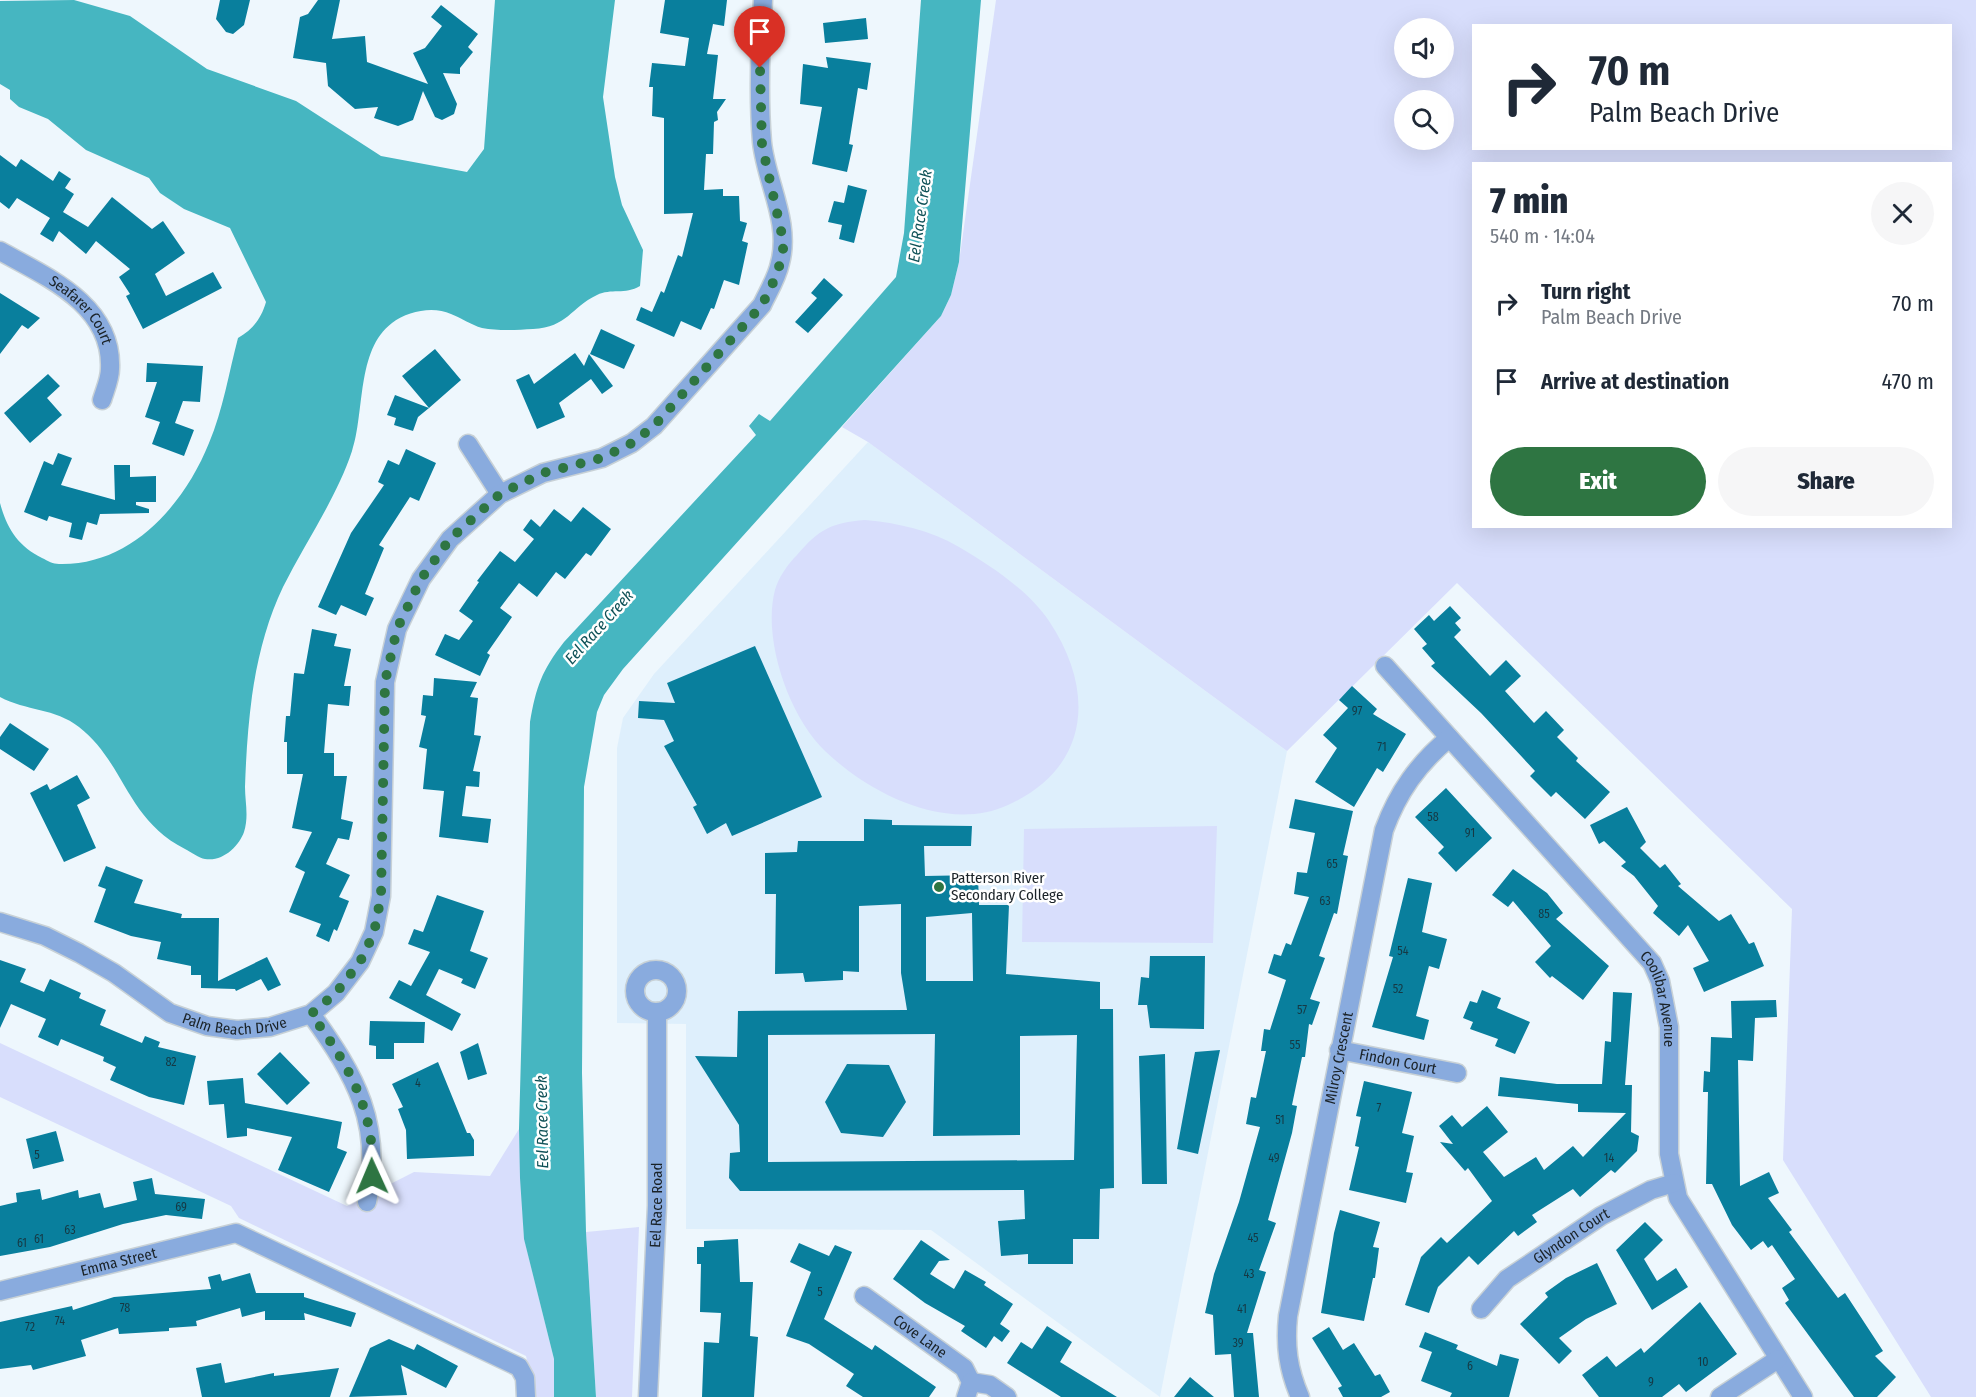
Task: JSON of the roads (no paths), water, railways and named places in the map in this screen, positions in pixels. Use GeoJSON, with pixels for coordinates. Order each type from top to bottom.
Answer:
{"type":"FeatureCollection","features":[{"type":"Feature","properties":{"kind":"street","name":"Palm Beach Drive"},"geometry":{"type":"LineString","coordinates":[[0,922],[45,936],[80,953],[114,973],[170,1014],[207,1026],[237,1030],[270,1027],[311,1014],[336,993],[360,962],[374,933],[381,896],[385,682],[397,629],[421,579],[450,539],[500,494],[543,473],[602,458],[632,443],[654,426],[762,305],[780,264],[784,244],[762,145],[760,49],[763,0]]}},
{"type":"Feature","properties":{"kind":"street","name":"Seafarer Court"},"geometry":{"type":"LineString","coordinates":[[0,251],[78,298],[95,317],[107,338],[110,370],[102,400]]}},
{"type":"Feature","properties":{"kind":"street"},"geometry":{"type":"LineString","coordinates":[[468,444],[500,494]]}},
{"type":"Feature","properties":{"kind":"street","name":"Coolibar Avenue"},"geometry":{"type":"LineString","coordinates":[[1385,666],[1652,963],[1660,981],[1669,1027],[1669,1154],[1678,1198],[1803,1397]]}},
{"type":"Feature","properties":{"kind":"street","name":"Milroy Crescent"},"geometry":{"type":"LineString","coordinates":[[1300,1397],[1288,1364],[1286,1340],[1288,1316],[1384,830],[1395,800],[1415,770],[1449,738]]}},
{"type":"Feature","properties":{"kind":"street","name":"Eel Race Road"},"geometry":{"type":"LineString","coordinates":[[648,1397],[657,1196],[657,1012]]}},
{"type":"Feature","properties":{"kind":"street"},"geometry":{"type":"LineString","coordinates":[[311,1014],[348,1066],[366,1113],[374,1156],[367,1202]]}},
{"type":"Feature","properties":{"kind":"street","name":"Findon Court"},"geometry":{"type":"LineString","coordinates":[[1340,1050],[1456,1073]]}},
{"type":"Feature","properties":{"kind":"street","name":"Glyndon Court"},"geometry":{"type":"LineString","coordinates":[[1481,1309],[1507,1279],[1601,1216],[1651,1190],[1674,1183]]}},
{"type":"Feature","properties":{"kind":"street","name":"Emma Street"},"geometry":{"type":"LineString","coordinates":[[0,1291],[236,1233],[519,1367],[525,1378],[526,1397]]}},
{"type":"Feature","properties":{"kind":"street","name":"Cove Lane"},"geometry":{"type":"LineString","coordinates":[[864,1296],[964,1368],[968,1389],[990,1385],[1007,1397]]}},
{"type":"Feature","properties":{"kind":"street"},"geometry":{"type":"LineString","coordinates":[[1720,1397],[1778,1359]]}},
{"type":"Feature","properties":{"kind":"water"},"geometry":{"type":"Polygon","coordinates":[[[74,0],[130,16],[207,69],[296,101],[381,156],[467,172],[484,149],[495,0],[615,0],[603,97],[615,177],[622,205],[643,250],[640,286],[597,295],[562,321],[545,327],[514,330],[488,329],[444,312],[429,310],[405,315],[392,323],[380,335],[367,365],[352,451],[329,503],[283,587],[263,640],[249,719],[244,832],[229,852],[212,859],[203,858],[165,837],[138,807],[107,757],[79,727],[60,716],[0,697],[0,503],[10,529],[20,542],[34,553],[59,564],[85,562],[109,555],[132,543],[152,528],[170,509],[198,466],[218,417],[238,338],[256,323],[266,302],[230,228],[184,209],[160,193],[149,178],[86,150],[48,119],[19,107],[10,99],[10,90],[0,84],[0,1],[74,0]]]}},
{"type":"Feature","properties":{"kind":"water","name":"Eel Race Creek"},"geometry":{"type":"Polygon","coordinates":[[[921,0],[981,0],[959,262],[951,295],[941,316],[623,669],[604,695],[597,712],[584,787],[582,1073],[586,1232],[596,1397],[554,1397],[554,1359],[524,1239],[520,1178],[519,1129],[530,722],[535,699],[545,670],[564,642],[756,435],[749,426],[759,414],[770,421],[896,277],[904,233],[921,0]]]}},
{"type":"Feature","properties":{"kind":"place","name":"Patterson River Secondary College"},"geometry":{"type":"Point","coordinates":[939,887]}}]}
